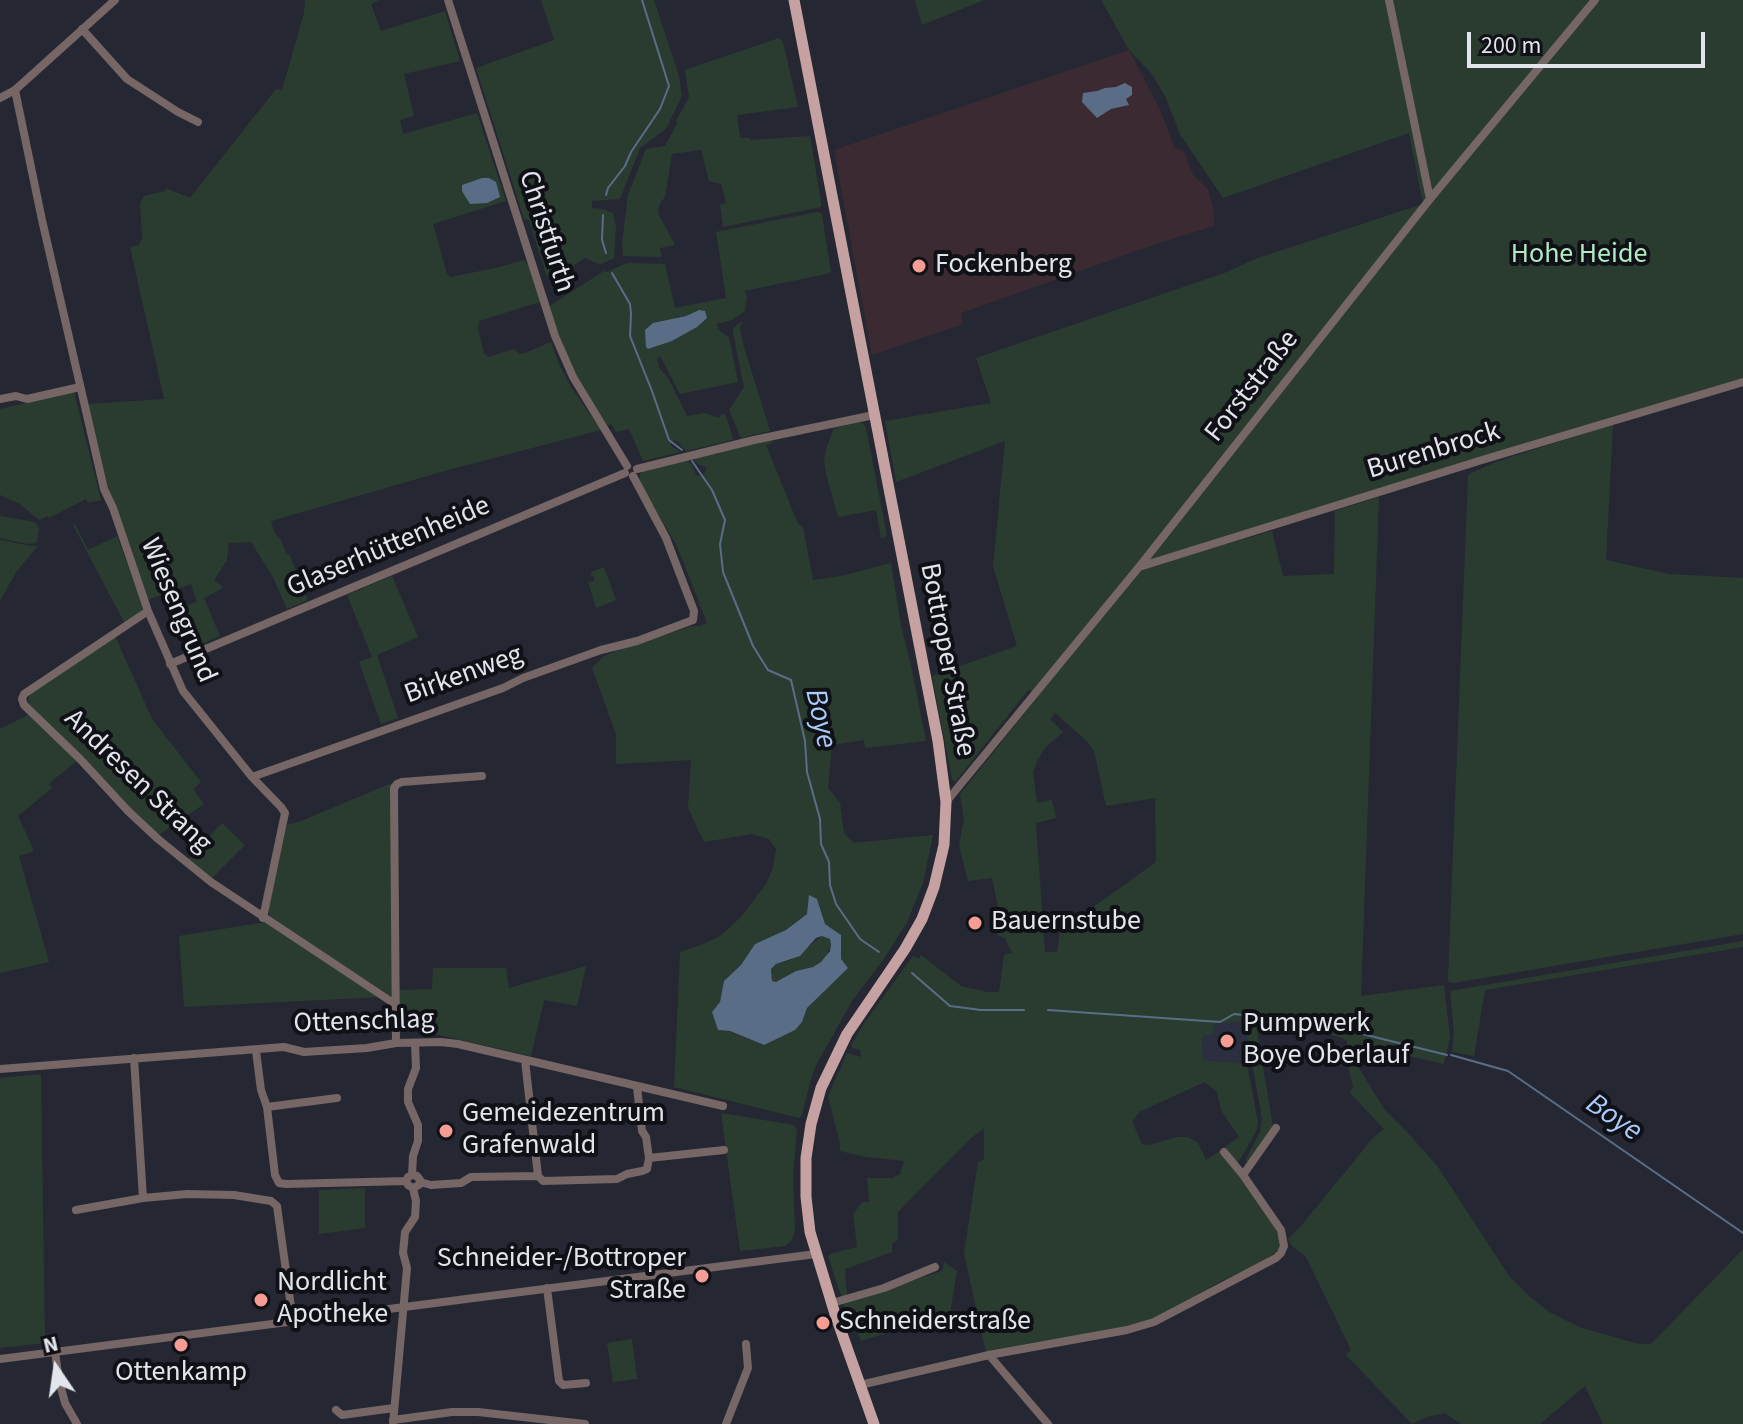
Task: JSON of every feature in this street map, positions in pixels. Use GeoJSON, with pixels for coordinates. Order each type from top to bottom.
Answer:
{"type":"FeatureCollection","features":[{"type":"Feature","properties":{"kind":"main road","name":"Bottroper Straße"},"geometry":{"type":"LineString","coordinates":[[794,0],[938,741],[946,802],[944,845],[922,919],[847,1034],[821,1088],[811,1124],[805,1177],[810,1232],[874,1424]]}},
{"type":"Feature","properties":{"kind":"street"},"geometry":{"type":"LineString","coordinates":[[0,98],[15,90],[115,0]]}},
{"type":"Feature","properties":{"kind":"street","name":"Christfurth"},"geometry":{"type":"LineString","coordinates":[[448,0],[555,336],[573,377],[666,538],[694,611],[693,620]]}},
{"type":"Feature","properties":{"kind":"street"},"geometry":{"type":"LineString","coordinates":[[1389,0],[1430,199]]}},
{"type":"Feature","properties":{"kind":"street","name":"Forststraße"},"geometry":{"type":"LineString","coordinates":[[946,802],[1139,567],[1430,199],[1595,0]]}},
{"type":"Feature","properties":{"kind":"street"},"geometry":{"type":"LineString","coordinates":[[82,29],[127,79],[198,122]]}},
{"type":"Feature","properties":{"kind":"street","name":"Wiesengrund"},"geometry":{"type":"LineString","coordinates":[[15,90],[104,489],[148,611],[183,691],[252,777],[281,807],[285,817],[263,918]]}},
{"type":"Feature","properties":{"kind":"street","name":"Burenbrock"},"geometry":{"type":"LineString","coordinates":[[1139,567],[1743,382]]}},
{"type":"Feature","properties":{"kind":"street"},"geometry":{"type":"LineString","coordinates":[[0,399],[16,396],[27,399],[80,387]]}},
{"type":"Feature","properties":{"kind":"street","name":"Glaserhüttenheide"},"geometry":{"type":"LineString","coordinates":[[170,664],[630,471],[754,440],[874,415]]}},
{"type":"Feature","properties":{"kind":"street","name":"Andresen Strang"},"geometry":{"type":"LineString","coordinates":[[148,611],[24,694],[24,705],[128,811],[211,882],[395,1004]]}},
{"type":"Feature","properties":{"kind":"street","name":"Birkenweg"},"geometry":{"type":"LineString","coordinates":[[252,777],[503,688],[536,673],[693,620]]}},
{"type":"Feature","properties":{"kind":"street"},"geometry":{"type":"LineString","coordinates":[[396,1043],[395,786],[402,782],[482,776]]}},
{"type":"Feature","properties":{"kind":"street","name":"Ottenschlag"},"geometry":{"type":"LineString","coordinates":[[0,1069],[284,1047],[304,1052],[441,1042],[723,1106]]}},
{"type":"Feature","properties":{"kind":"street"},"geometry":{"type":"LineString","coordinates":[[415,1043],[416,1068],[408,1089],[408,1102],[418,1125],[418,1141],[413,1156],[416,1201],[415,1217],[405,1232],[405,1306],[393,1422],[443,1413],[478,1412],[585,1424]]}},
{"type":"Feature","properties":{"kind":"street"},"geometry":{"type":"LineString","coordinates":[[256,1051],[275,1175],[279,1183],[413,1182],[431,1185],[461,1183],[471,1177],[538,1176]]}},
{"type":"Feature","properties":{"kind":"street"},"geometry":{"type":"LineString","coordinates":[[134,1058],[143,1198]]}},
{"type":"Feature","properties":{"kind":"street"},"geometry":{"type":"LineString","coordinates":[[525,1060],[538,1176],[543,1181],[617,1179],[645,1170],[649,1158],[642,1131],[637,1087]]}},
{"type":"Feature","properties":{"kind":"street"},"geometry":{"type":"LineString","coordinates":[[267,1107],[337,1098]]}},
{"type":"Feature","properties":{"kind":"street"},"geometry":{"type":"LineString","coordinates":[[1243,1175],[1276,1128]]}},
{"type":"Feature","properties":{"kind":"street"},"geometry":{"type":"LineString","coordinates":[[649,1158],[724,1150]]}},
{"type":"Feature","properties":{"kind":"street"},"geometry":{"type":"LineString","coordinates":[[860,1385],[1154,1322],[1276,1258],[1284,1246],[1281,1230],[1224,1152]]}},
{"type":"Feature","properties":{"kind":"street"},"geometry":{"type":"LineString","coordinates":[[76,1210],[187,1194],[234,1195],[271,1201],[277,1206],[293,1321]]}},
{"type":"Feature","properties":{"kind":"street"},"geometry":{"type":"LineString","coordinates":[[0,1359],[816,1254]]}},
{"type":"Feature","properties":{"kind":"street"},"geometry":{"type":"LineString","coordinates":[[832,1303],[884,1288],[935,1267]]}},
{"type":"Feature","properties":{"kind":"street"},"geometry":{"type":"LineString","coordinates":[[547,1288],[559,1381],[563,1385],[586,1383]]}},
{"type":"Feature","properties":{"kind":"street"},"geometry":{"type":"LineString","coordinates":[[726,1424],[748,1368],[746,1344]]}},
{"type":"Feature","properties":{"kind":"street"},"geometry":{"type":"LineString","coordinates":[[55,1352],[65,1403],[77,1424]]}},
{"type":"Feature","properties":{"kind":"street"},"geometry":{"type":"LineString","coordinates":[[989,1355],[1048,1424]]}},
{"type":"Feature","properties":{"kind":"street"},"geometry":{"type":"LineString","coordinates":[[336,1410],[342,1415],[394,1408]]}},
{"type":"Feature","properties":{"kind":"shaded area"},"geometry":{"type":"Polygon","coordinates":[[[1129,50],[1161,112],[1175,149],[1183,150],[1193,175],[1208,189],[1214,226],[961,313],[963,324],[872,355],[834,150],[1129,50]]]}},
{"type":"Feature","properties":{"kind":"shaded area"},"geometry":{"type":"Polygon","coordinates":[[[1125,83],[1132,87],[1132,95],[1126,99],[1129,105],[1111,109],[1097,118],[1082,102],[1083,93],[1125,83]]]}},
{"type":"Feature","properties":{"kind":"shaded area"},"geometry":{"type":"Polygon","coordinates":[[[482,178],[496,182],[500,197],[487,203],[470,204],[462,185],[482,178]]]}},
{"type":"Feature","properties":{"kind":"shaded area"},"geometry":{"type":"Polygon","coordinates":[[[705,311],[707,318],[697,327],[672,341],[646,347],[645,330],[653,323],[705,311]]]}},
{"type":"Feature","properties":{"kind":"shaded area"},"geometry":{"type":"Polygon","coordinates":[[[809,895],[817,899],[825,924],[841,935],[841,959],[848,968],[807,1008],[795,1030],[764,1045],[730,1031],[718,1030],[712,1012],[720,1002],[724,981],[741,965],[755,944],[786,930],[807,914],[809,895]],[[822,936],[816,938],[800,956],[776,964],[771,969],[772,981],[821,962],[830,951],[830,939],[822,936]]]}},
{"type":"Feature","properties":{"kind":"shaded area"},"geometry":{"type":"Polygon","coordinates":[[[1244,1020],[1252,1060],[1246,1060],[1247,1064],[1203,1060],[1204,1034],[1215,1024],[1244,1020]]]}},
{"type":"Feature","properties":{"kind":"green space"},"geometry":{"type":"Polygon","coordinates":[[[305,0],[379,0],[371,4],[381,31],[445,11],[460,61],[404,74],[414,116],[400,120],[403,134],[477,113],[506,201],[433,224],[447,274],[450,277],[524,260],[531,270],[540,302],[479,321],[484,353],[488,357],[514,349],[520,354],[551,342],[571,387],[601,430],[271,521],[308,600],[287,609],[273,577],[251,542],[229,543],[227,560],[214,580],[223,588],[204,598],[220,636],[200,645],[183,607],[197,602],[191,584],[147,600],[107,484],[88,404],[164,399],[130,247],[139,245],[142,237],[140,203],[144,196],[165,191],[166,188],[190,198],[276,89],[282,90],[305,0]]]}},
{"type":"Feature","properties":{"kind":"green space"},"geometry":{"type":"Polygon","coordinates":[[[541,0],[654,0],[679,76],[682,96],[666,129],[640,148],[620,199],[592,201],[592,208],[613,213],[616,227],[614,258],[601,264],[585,258],[547,277],[529,220],[524,219],[476,68],[554,40],[541,0]]]}},
{"type":"Feature","properties":{"kind":"green space"},"geometry":{"type":"Polygon","coordinates":[[[915,0],[984,0],[922,25],[915,0]]]}},
{"type":"Feature","properties":{"kind":"green space","name":"Hohe Heide"},"geometry":{"type":"Polygon","coordinates":[[[1101,0],[1743,0],[1743,378],[1237,534],[1227,544],[1272,531],[1283,576],[1334,574],[1335,511],[1379,497],[1361,996],[1444,985],[1450,1038],[1444,1064],[1357,1044],[1354,1046],[1357,1065],[1384,1109],[1438,1167],[1509,1276],[1549,1312],[1569,1322],[1639,1344],[1651,1344],[1743,1249],[1743,1424],[1603,1424],[1585,1386],[1540,1424],[1461,1424],[1445,1413],[1412,1424],[1346,1355],[1351,1350],[1306,1257],[1288,1239],[1372,1139],[1384,1129],[1350,1093],[1353,1086],[1347,1041],[1319,1031],[1256,1025],[1273,1127],[1247,1164],[1246,1159],[1260,1132],[1262,1118],[1244,1021],[1215,1024],[1213,1034],[1204,1035],[1202,1040],[1203,1060],[1247,1064],[1258,1123],[1237,1164],[1225,1147],[1239,1137],[1221,1110],[1217,1092],[1205,1082],[1139,1112],[1133,1121],[1142,1144],[1188,1137],[1198,1143],[1206,1160],[1220,1151],[1266,1213],[1281,1239],[1279,1249],[1262,1262],[1217,1283],[1167,1313],[1134,1325],[986,1353],[964,1253],[978,1162],[984,1160],[984,1128],[898,1212],[898,1240],[892,1243],[892,1252],[845,1269],[847,1296],[842,1296],[839,1290],[828,1256],[857,1247],[853,1214],[862,1202],[869,1202],[867,1178],[892,1178],[900,1174],[904,1161],[840,1151],[828,1096],[847,1053],[861,1057],[860,1050],[851,1047],[852,1044],[913,956],[919,959],[921,955],[961,986],[999,992],[1004,955],[1012,953],[1005,938],[997,935],[999,911],[992,878],[968,881],[959,845],[964,819],[960,794],[1037,698],[1029,689],[955,782],[952,779],[932,676],[1017,646],[993,566],[1005,441],[896,482],[885,421],[991,403],[976,358],[1227,272],[1255,259],[1423,204],[1409,133],[1223,198],[1180,134],[1165,96],[1151,73],[1129,50],[1101,0]],[[1055,713],[1050,719],[1063,732],[1045,748],[1033,772],[1037,803],[1052,800],[1056,818],[1036,823],[1045,952],[1057,952],[1060,931],[1156,862],[1155,798],[1106,806],[1094,751],[1055,713]]]}},
{"type":"Feature","properties":{"kind":"green space"},"geometry":{"type":"Polygon","coordinates":[[[779,38],[783,42],[798,107],[737,115],[740,138],[810,136],[821,207],[723,227],[720,205],[726,203],[721,184],[709,181],[701,150],[672,154],[665,197],[658,210],[675,245],[660,248],[662,257],[623,256],[628,195],[646,149],[665,146],[677,124],[689,97],[685,70],[779,38]]]}},
{"type":"Feature","properties":{"kind":"green space"},"geometry":{"type":"Polygon","coordinates":[[[821,213],[831,272],[744,291],[747,296],[745,311],[732,320],[716,324],[729,338],[738,382],[680,394],[660,356],[657,359],[687,416],[704,413],[719,418],[724,414],[733,438],[686,451],[674,440],[670,445],[680,452],[643,461],[629,429],[616,432],[611,424],[606,426],[575,374],[550,308],[604,271],[627,263],[665,264],[675,308],[726,298],[716,232],[821,213]],[[699,310],[677,317],[648,349],[672,341],[697,327],[703,321],[705,312],[699,310]]]}},
{"type":"Feature","properties":{"kind":"green space"},"geometry":{"type":"Polygon","coordinates":[[[743,321],[740,328],[744,347],[770,431],[741,438],[729,410],[744,387],[733,332],[734,327],[743,321]]]}},
{"type":"Feature","properties":{"kind":"green space"},"geometry":{"type":"Polygon","coordinates":[[[74,392],[101,500],[88,503],[86,499],[39,520],[20,504],[0,495],[0,409],[74,392]]]}},
{"type":"Feature","properties":{"kind":"green space"},"geometry":{"type":"Polygon","coordinates":[[[860,422],[866,428],[887,536],[881,538],[876,510],[838,517],[826,474],[826,449],[834,428],[860,422]]]}},
{"type":"Feature","properties":{"kind":"green space"},"geometry":{"type":"Polygon","coordinates":[[[1613,424],[1606,560],[1669,574],[1743,578],[1743,934],[1449,982],[1468,477],[1496,462],[1613,424]]]}},
{"type":"Feature","properties":{"kind":"green space"},"geometry":{"type":"Polygon","coordinates":[[[771,440],[773,443],[766,445],[798,524],[803,527],[813,580],[891,563],[926,741],[865,748],[864,740],[832,745],[828,788],[840,803],[844,833],[853,843],[933,835],[923,883],[907,922],[852,1001],[816,1065],[799,1118],[674,1087],[680,952],[720,936],[741,917],[766,884],[776,849],[769,839],[752,834],[704,842],[688,808],[691,760],[616,764],[616,734],[592,668],[604,656],[634,644],[707,623],[677,546],[639,482],[643,471],[686,459],[696,475],[703,476],[707,468],[692,458],[717,455],[771,440]],[[817,899],[808,913],[786,930],[755,944],[741,966],[724,981],[720,1002],[712,1012],[718,1030],[729,1031],[763,1045],[802,1022],[807,1008],[837,977],[841,935],[825,924],[817,899]]]}},
{"type":"Feature","properties":{"kind":"green space"},"geometry":{"type":"Polygon","coordinates":[[[0,516],[34,522],[39,529],[36,543],[0,538],[0,516]]]}},
{"type":"Feature","properties":{"kind":"green space"},"geometry":{"type":"Polygon","coordinates":[[[73,525],[88,550],[117,536],[142,611],[124,622],[73,525]]]}},
{"type":"Feature","properties":{"kind":"green space"},"geometry":{"type":"Polygon","coordinates":[[[0,540],[38,546],[16,572],[0,601],[0,540]]]}},
{"type":"Feature","properties":{"kind":"green space"},"geometry":{"type":"Polygon","coordinates":[[[604,567],[616,600],[596,608],[588,581],[593,582],[595,578],[591,572],[604,567]]]}},
{"type":"Feature","properties":{"kind":"green space"},"geometry":{"type":"Polygon","coordinates":[[[392,576],[418,637],[377,655],[398,718],[381,724],[359,662],[372,657],[347,595],[392,576]]]}},
{"type":"Feature","properties":{"kind":"green space"},"geometry":{"type":"Polygon","coordinates":[[[115,636],[152,719],[201,782],[193,789],[204,804],[157,836],[28,706],[29,694],[115,636]]]}},
{"type":"Feature","properties":{"kind":"green space"},"geometry":{"type":"Polygon","coordinates":[[[28,715],[77,761],[49,784],[52,788],[18,816],[34,851],[19,856],[49,962],[0,973],[0,729],[28,715]]]}},
{"type":"Feature","properties":{"kind":"green space"},"geometry":{"type":"Polygon","coordinates":[[[392,783],[392,996],[270,919],[268,908],[287,825],[392,783]]]}},
{"type":"Feature","properties":{"kind":"green space"},"geometry":{"type":"Polygon","coordinates":[[[222,823],[245,845],[211,879],[187,860],[222,823]]]}},
{"type":"Feature","properties":{"kind":"green space"},"geometry":{"type":"Polygon","coordinates":[[[266,922],[381,997],[184,1007],[179,936],[266,922]]]}},
{"type":"Feature","properties":{"kind":"green space"},"geometry":{"type":"Polygon","coordinates":[[[822,936],[830,939],[831,944],[821,962],[772,981],[771,969],[776,964],[791,960],[822,936]]]}},
{"type":"Feature","properties":{"kind":"green space"},"geometry":{"type":"Polygon","coordinates":[[[1743,941],[1743,947],[1485,990],[1474,1056],[1452,1052],[1454,1032],[1450,991],[1743,941]]]}},
{"type":"Feature","properties":{"kind":"green space"},"geometry":{"type":"Polygon","coordinates":[[[586,966],[577,1006],[544,1000],[531,1056],[435,1034],[399,1016],[397,990],[432,989],[433,968],[506,968],[509,988],[586,966]]]}},
{"type":"Feature","properties":{"kind":"green space"},"geometry":{"type":"Polygon","coordinates":[[[41,1074],[45,1343],[0,1348],[0,1078],[41,1074]]]}},
{"type":"Feature","properties":{"kind":"green space"},"geometry":{"type":"Polygon","coordinates":[[[721,1113],[794,1125],[797,1131],[793,1176],[795,1231],[792,1240],[785,1246],[740,1251],[721,1113]]]}},
{"type":"Feature","properties":{"kind":"green space"},"geometry":{"type":"Polygon","coordinates":[[[365,1188],[365,1228],[319,1234],[319,1190],[365,1188]]]}},
{"type":"Feature","properties":{"kind":"green space"},"geometry":{"type":"Polygon","coordinates":[[[944,1262],[957,1271],[950,1313],[861,1341],[843,1303],[942,1271],[944,1262]]]}},
{"type":"Feature","properties":{"kind":"green space"},"geometry":{"type":"Polygon","coordinates":[[[632,1339],[637,1379],[613,1382],[607,1343],[632,1339]]]}},
{"type":"Feature","properties":{"kind":"waterway","name":"Boye"},"geometry":{"type":"LineString","coordinates":[[606,195],[660,109],[669,86],[642,0]]}},
{"type":"Feature","properties":{"kind":"waterway","name":"Boye"},"geometry":{"type":"LineString","coordinates":[[603,215],[602,240],[606,253]]}},
{"type":"Feature","properties":{"kind":"waterway","name":"Boye"},"geometry":{"type":"LineString","coordinates":[[612,273],[630,304],[630,336],[669,440],[682,450]]}},
{"type":"Feature","properties":{"kind":"waterway","name":"Boye"},"geometry":{"type":"LineString","coordinates":[[692,461],[712,490],[725,520],[720,544],[723,572],[753,646],[768,670],[791,680],[805,741],[807,772],[820,819],[821,844],[829,862],[830,885],[836,904],[860,939],[879,952]]}},
{"type":"Feature","properties":{"kind":"waterway","name":"Boye"},"geometry":{"type":"LineString","coordinates":[[912,973],[950,1006],[1024,1010]]}},
{"type":"Feature","properties":{"kind":"waterway","name":"Boye"},"geometry":{"type":"LineString","coordinates":[[1048,1010],[1220,1022],[1234,1014],[1310,1021],[1447,1055]]}},
{"type":"Feature","properties":{"kind":"waterway","name":"Boye"},"geometry":{"type":"LineString","coordinates":[[1451,1055],[1508,1071],[1743,1233]]}},
{"type":"Feature","properties":{"kind":"place","name":"Fockenberg"},"geometry":{"type":"Point","coordinates":[919,266]}},
{"type":"Feature","properties":{"kind":"place","name":"Bauernstube"},"geometry":{"type":"Point","coordinates":[975,923]}},
{"type":"Feature","properties":{"kind":"place","name":"Pumpwerk Boye Oberlauf"},"geometry":{"type":"Point","coordinates":[1227,1041]}},
{"type":"Feature","properties":{"kind":"place","name":"Gemeidezentrum Grafenwald"},"geometry":{"type":"Point","coordinates":[446,1131]}},
{"type":"Feature","properties":{"kind":"place","name":"Schneider-/Bottroper Straße"},"geometry":{"type":"Point","coordinates":[702,1276]}},
{"type":"Feature","properties":{"kind":"place","name":"Nordlicht Apotheke"},"geometry":{"type":"Point","coordinates":[261,1300]}},
{"type":"Feature","properties":{"kind":"place","name":"Schneiderstraße"},"geometry":{"type":"Point","coordinates":[823,1323]}},
{"type":"Feature","properties":{"kind":"place","name":"Ottenkamp"},"geometry":{"type":"Point","coordinates":[181,1345]}}]}
